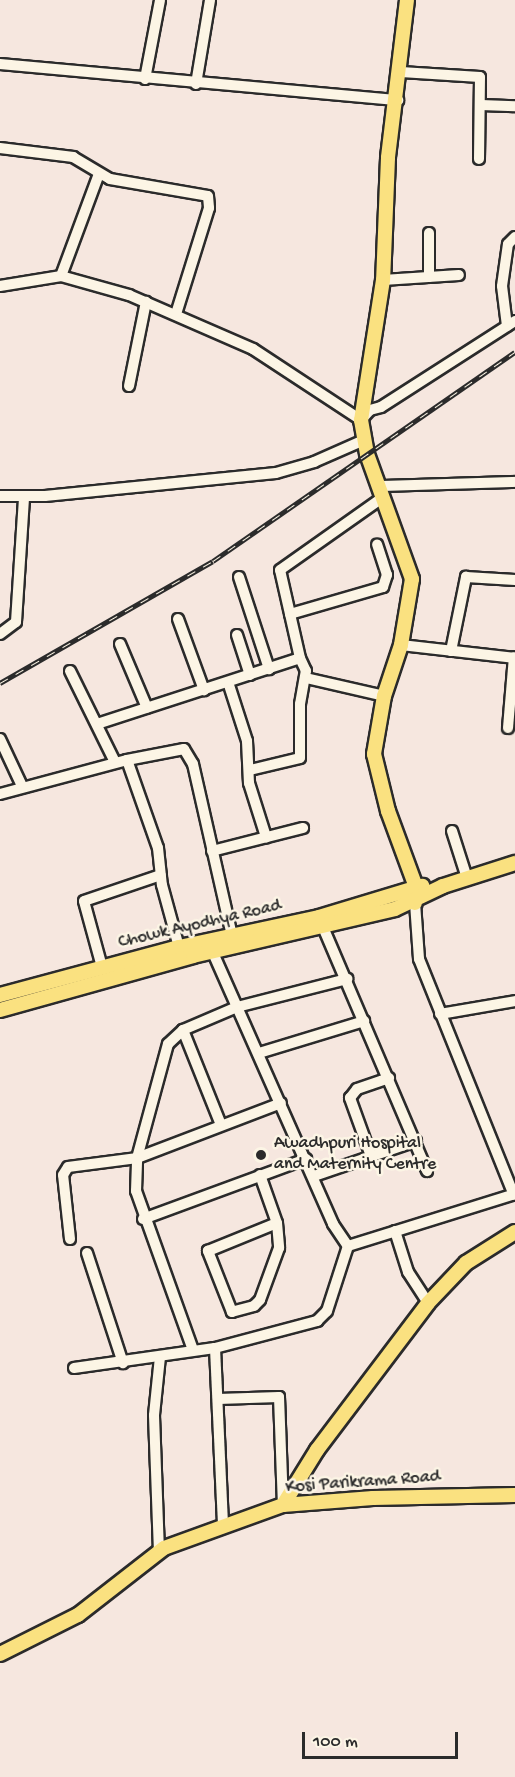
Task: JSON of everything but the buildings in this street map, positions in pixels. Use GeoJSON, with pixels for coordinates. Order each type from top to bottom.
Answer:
{"type":"FeatureCollection","features":[{"type":"Feature","properties":{"kind":"main road"},"geometry":{"type":"LineString","coordinates":[[407,0],[398,99],[388,158],[384,280],[361,420],[364,440],[380,492],[402,542],[412,579],[401,645],[384,696],[375,737],[377,771],[416,887],[415,903]]}},
{"type":"Feature","properties":{"kind":"main road"},"geometry":{"type":"LineString","coordinates":[[0,1010],[210,946],[415,903],[443,886],[512,865]]}},
{"type":"Feature","properties":{"kind":"main road"},"geometry":{"type":"LineString","coordinates":[[321,923],[416,887],[443,886]]}},
{"type":"Feature","properties":{"kind":"main road","name":"Chowk Ayodhya Road"},"geometry":{"type":"LineString","coordinates":[[0,995],[179,947],[210,946],[232,936],[321,923]]}},
{"type":"Feature","properties":{"kind":"main road"},"geometry":{"type":"LineString","coordinates":[[283,1505],[317,1450],[428,1303],[465,1263],[515,1232]]}},
{"type":"Feature","properties":{"kind":"main road","name":"Kosi Parikrama Road"},"geometry":{"type":"LineString","coordinates":[[0,1654],[78,1615],[159,1552],[283,1505],[373,1498],[515,1495]]}},
{"type":"Feature","properties":{"kind":"street"},"geometry":{"type":"LineString","coordinates":[[145,79],[160,0]]}},
{"type":"Feature","properties":{"kind":"street"},"geometry":{"type":"LineString","coordinates":[[196,84],[210,0]]}},
{"type":"Feature","properties":{"kind":"street"},"geometry":{"type":"LineString","coordinates":[[0,64],[196,84],[398,99]]}},
{"type":"Feature","properties":{"kind":"street"},"geometry":{"type":"LineString","coordinates":[[401,72],[476,74],[482,83],[479,159]]}},
{"type":"Feature","properties":{"kind":"street"},"geometry":{"type":"LineString","coordinates":[[481,105],[515,106]]}},
{"type":"Feature","properties":{"kind":"street"},"geometry":{"type":"LineString","coordinates":[[0,147],[73,157],[99,174],[207,196],[209,208],[176,314]]}},
{"type":"Feature","properties":{"kind":"street"},"geometry":{"type":"LineString","coordinates":[[61,276],[99,174]]}},
{"type":"Feature","properties":{"kind":"street"},"geometry":{"type":"LineString","coordinates":[[429,233],[429,277]]}},
{"type":"Feature","properties":{"kind":"street"},"geometry":{"type":"LineString","coordinates":[[0,286],[61,276],[85,280],[147,302],[253,349],[361,420],[370,410],[381,407],[511,324],[502,286],[508,244],[515,237]]}},
{"type":"Feature","properties":{"kind":"street"},"geometry":{"type":"LineString","coordinates":[[384,280],[459,275]]}},
{"type":"Feature","properties":{"kind":"street"},"geometry":{"type":"LineString","coordinates":[[129,386],[147,302]]}},
{"type":"Feature","properties":{"kind":"street"},"geometry":{"type":"LineString","coordinates":[[0,496],[24,497],[276,473],[364,440]]}},
{"type":"Feature","properties":{"kind":"street"},"geometry":{"type":"LineString","coordinates":[[250,770],[300,758],[300,704],[306,678],[280,576],[282,567],[380,492],[515,482]]}},
{"type":"Feature","properties":{"kind":"street"},"geometry":{"type":"LineString","coordinates":[[0,634],[16,622],[24,497]]}},
{"type":"Feature","properties":{"kind":"street"},"geometry":{"type":"LineString","coordinates":[[290,614],[383,587],[387,576],[377,545]]}},
{"type":"Feature","properties":{"kind":"street"},"geometry":{"type":"LineString","coordinates":[[239,577],[269,669]]}},
{"type":"Feature","properties":{"kind":"street"},"geometry":{"type":"LineString","coordinates":[[451,651],[466,577],[515,580]]}},
{"type":"Feature","properties":{"kind":"street"},"geometry":{"type":"LineString","coordinates":[[178,618],[204,690]]}},
{"type":"Feature","properties":{"kind":"street"},"geometry":{"type":"LineString","coordinates":[[237,635],[250,675]]}},
{"type":"Feature","properties":{"kind":"street"},"geometry":{"type":"LineString","coordinates":[[120,644],[147,708]]}},
{"type":"Feature","properties":{"kind":"street"},"geometry":{"type":"LineString","coordinates":[[401,645],[514,657],[508,729]]}},
{"type":"Feature","properties":{"kind":"street"},"geometry":{"type":"LineString","coordinates":[[97,723],[300,658]]}},
{"type":"Feature","properties":{"kind":"street"},"geometry":{"type":"LineString","coordinates":[[70,671],[116,762]]}},
{"type":"Feature","properties":{"kind":"street"},"geometry":{"type":"LineString","coordinates":[[306,678],[384,696]]}},
{"type":"Feature","properties":{"kind":"street"},"geometry":{"type":"LineString","coordinates":[[228,682],[247,741],[249,783],[266,837]]}},
{"type":"Feature","properties":{"kind":"street"},"geometry":{"type":"LineString","coordinates":[[0,739],[22,786]]}},
{"type":"Feature","properties":{"kind":"street"},"geometry":{"type":"LineString","coordinates":[[0,794],[22,786],[178,748],[190,753],[232,936]]}},
{"type":"Feature","properties":{"kind":"street"},"geometry":{"type":"LineString","coordinates":[[127,760],[158,848],[161,875],[179,947]]}},
{"type":"Feature","properties":{"kind":"street"},"geometry":{"type":"LineString","coordinates":[[212,851],[303,828]]}},
{"type":"Feature","properties":{"kind":"street"},"geometry":{"type":"LineString","coordinates":[[452,831],[467,878]]}},
{"type":"Feature","properties":{"kind":"street"},"geometry":{"type":"LineString","coordinates":[[96,969],[84,901],[161,875]]}},
{"type":"Feature","properties":{"kind":"street"},"geometry":{"type":"LineString","coordinates":[[348,1246],[514,1195],[419,959],[415,903]]}},
{"type":"Feature","properties":{"kind":"street"},"geometry":{"type":"LineString","coordinates":[[321,923],[428,1171]]}},
{"type":"Feature","properties":{"kind":"street"},"geometry":{"type":"LineString","coordinates":[[210,946],[314,1176],[333,1224],[348,1246]]}},
{"type":"Feature","properties":{"kind":"street"},"geometry":{"type":"LineString","coordinates":[[193,1350],[143,1219],[136,1191],[137,1158],[168,1044],[183,1030],[237,1007],[347,979]]}},
{"type":"Feature","properties":{"kind":"street"},"geometry":{"type":"LineString","coordinates":[[441,1014],[515,1001]]}},
{"type":"Feature","properties":{"kind":"street"},"geometry":{"type":"LineString","coordinates":[[259,1053],[364,1021]]}},
{"type":"Feature","properties":{"kind":"street"},"geometry":{"type":"LineString","coordinates":[[183,1030],[221,1125]]}},
{"type":"Feature","properties":{"kind":"street"},"geometry":{"type":"LineString","coordinates":[[371,1156],[350,1098],[357,1089],[389,1078]]}},
{"type":"Feature","properties":{"kind":"street"},"geometry":{"type":"LineString","coordinates":[[70,1239],[64,1171],[74,1165],[137,1158],[281,1103]]}},
{"type":"Feature","properties":{"kind":"street"},"geometry":{"type":"LineString","coordinates":[[314,1176],[416,1141]]}},
{"type":"Feature","properties":{"kind":"street"},"geometry":{"type":"LineString","coordinates":[[143,1219],[306,1159]]}},
{"type":"Feature","properties":{"kind":"street"},"geometry":{"type":"LineString","coordinates":[[260,1175],[277,1223],[279,1248],[260,1300],[254,1306],[232,1312],[208,1251],[277,1223]]}},
{"type":"Feature","properties":{"kind":"street"},"geometry":{"type":"LineString","coordinates":[[395,1231],[408,1272],[428,1303]]}},
{"type":"Feature","properties":{"kind":"street"},"geometry":{"type":"LineString","coordinates":[[74,1368],[123,1363],[214,1348],[320,1319],[327,1311],[348,1246]]}},
{"type":"Feature","properties":{"kind":"street"},"geometry":{"type":"LineString","coordinates":[[87,1253],[123,1363]]}},
{"type":"Feature","properties":{"kind":"street"},"geometry":{"type":"LineString","coordinates":[[214,1348],[223,1526]]}},
{"type":"Feature","properties":{"kind":"street"},"geometry":{"type":"LineString","coordinates":[[159,1552],[154,1415],[160,1357]]}},
{"type":"Feature","properties":{"kind":"street"},"geometry":{"type":"LineString","coordinates":[[218,1399],[279,1397],[283,1505]]}},
{"type":"Feature","properties":{"kind":"railway"},"geometry":{"type":"LineString","coordinates":[[0,683],[213,561],[515,352]]}},
{"type":"Feature","properties":{"kind":"place","name":"Awadhpuri Hospital and Maternity Centre"},"geometry":{"type":"Point","coordinates":[261,1155]}}]}
